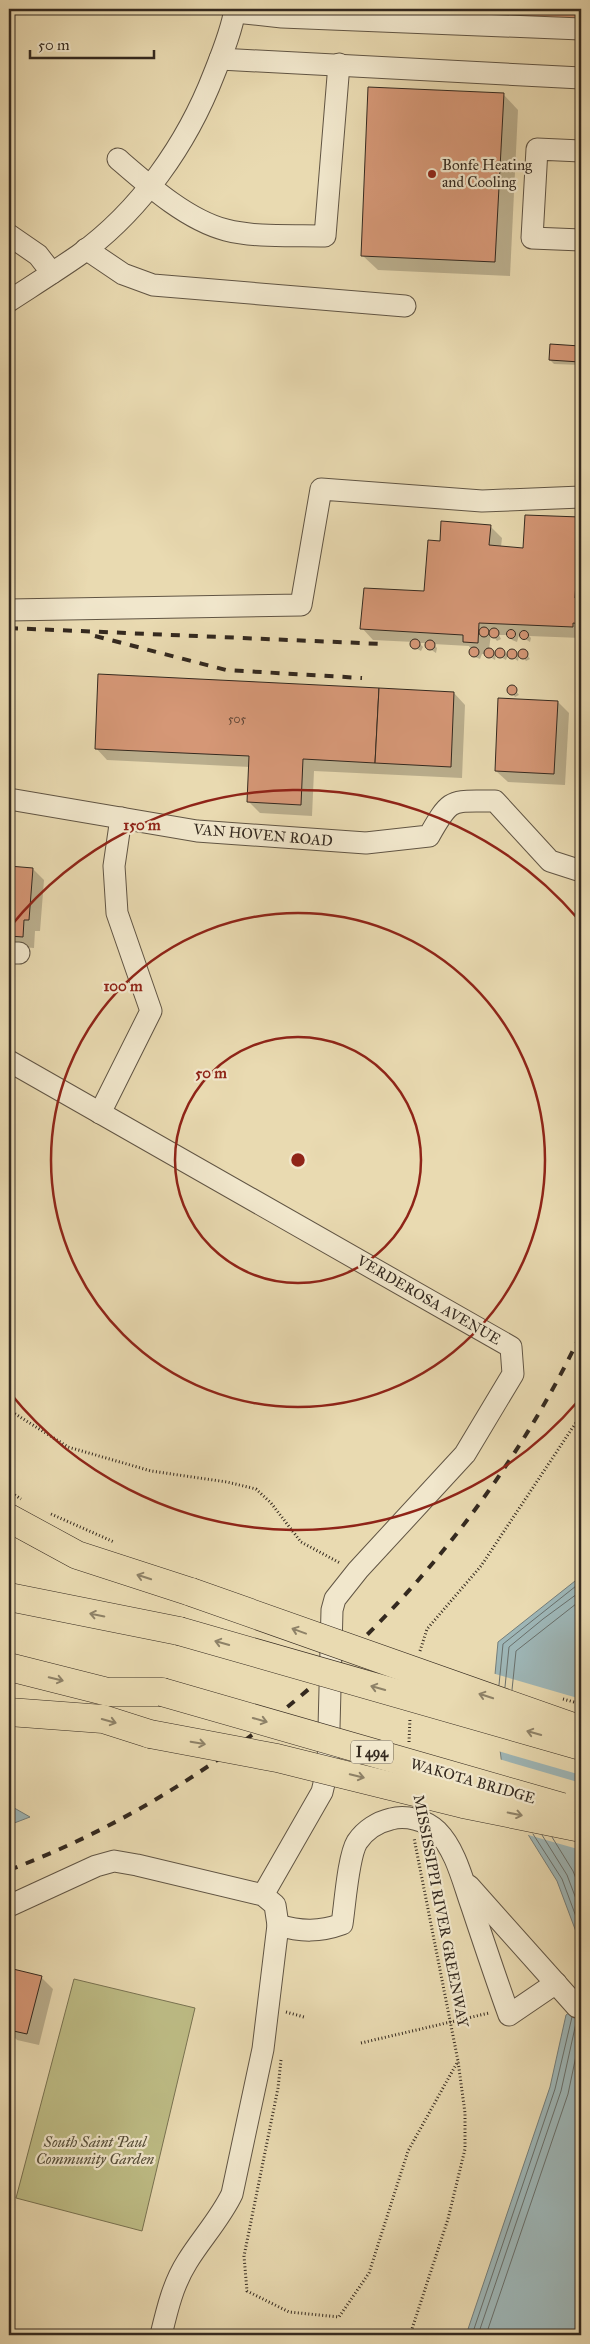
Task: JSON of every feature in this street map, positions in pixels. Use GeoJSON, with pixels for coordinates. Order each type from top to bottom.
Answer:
{"type":"FeatureCollection","features":[{"type":"Feature","properties":{"kind":"highway"},"geometry":{"type":"LineString","coordinates":[[17,1510],[77,1555],[190,1592],[581,1730]]}},
{"type":"Feature","properties":{"kind":"highway"},"geometry":{"type":"LineString","coordinates":[[9,1597],[180,1631],[581,1746]]}},
{"type":"Feature","properties":{"kind":"highway","name":"WAKOTA BRIDGE"},"geometry":{"type":"LineString","coordinates":[[9,1667],[108,1692],[162,1692],[581,1812]]}},
{"type":"Feature","properties":{"kind":"highway"},"geometry":{"type":"LineString","coordinates":[[9,1712],[102,1719],[150,1734],[277,1758],[463,1804],[581,1828]]}},
{"type":"Feature","properties":{"kind":"street"},"geometry":{"type":"LineString","coordinates":[[9,301],[86,249],[114,226],[164,168],[188,131],[204,99],[220,59],[235,10],[282,16],[473,16],[581,29]]}},
{"type":"Feature","properties":{"kind":"street"},"geometry":{"type":"LineString","coordinates":[[220,59],[581,78]]}},
{"type":"Feature","properties":{"kind":"street"},"geometry":{"type":"LineString","coordinates":[[118,159],[149,186],[199,219],[226,230],[254,234],[325,236],[338,64]]}},
{"type":"Feature","properties":{"kind":"street"},"geometry":{"type":"LineString","coordinates":[[581,152],[537,150],[532,238],[581,240]]}},
{"type":"Feature","properties":{"kind":"street"},"geometry":{"type":"LineString","coordinates":[[9,235],[38,255],[52,273]]}},
{"type":"Feature","properties":{"kind":"street"},"geometry":{"type":"LineString","coordinates":[[86,249],[123,274],[153,285],[405,306]]}},
{"type":"Feature","properties":{"kind":"street"},"geometry":{"type":"LineString","coordinates":[[9,610],[301,605],[321,489],[482,500],[581,497]]}},
{"type":"Feature","properties":{"kind":"street","name":"VAN HOVEN ROAD"},"geometry":{"type":"LineString","coordinates":[[9,799],[197,831],[357,843],[429,836],[443,810],[453,802],[495,801],[550,862],[581,871]]}},
{"type":"Feature","properties":{"kind":"street"},"geometry":{"type":"LineString","coordinates":[[100,1113],[151,1011],[117,913],[114,866],[121,818]]}},
{"type":"Feature","properties":{"kind":"street","name":"VERDEROSA AVENUE"},"geometry":{"type":"LineString","coordinates":[[9,1061],[511,1347],[513,1374],[465,1454],[358,1570],[335,1600],[332,1610],[326,1781],[322,1792],[263,1895]]}},
{"type":"Feature","properties":{"kind":"street"},"geometry":{"type":"LineString","coordinates":[[278,1925],[311,1931],[326,1930],[342,1924],[352,1858],[357,1842],[379,1822],[396,1818],[411,1818],[426,1823],[436,1830],[447,1844],[462,1879],[509,2015],[556,1983]]}},
{"type":"Feature","properties":{"kind":"street"},"geometry":{"type":"LineString","coordinates":[[9,1906],[96,1866],[114,1862],[137,1865],[263,1895],[275,1905],[278,1925],[263,2050],[232,2194],[224,2210],[187,2262],[176,2282],[161,2335]]}},
{"type":"Feature","properties":{"kind":"street"},"geometry":{"type":"LineString","coordinates":[[462,1879],[577,2007]]}},
{"type":"Feature","properties":{"kind":"path"},"geometry":{"type":"LineString","coordinates":[[9,1410],[68,1447],[151,1471],[227,1482],[256,1489],[271,1503],[301,1542],[330,1559],[358,1570]]}},
{"type":"Feature","properties":{"kind":"path"},"geometry":{"type":"LineString","coordinates":[[419,1653],[427,1629],[481,1566],[581,1415]]}},
{"type":"Feature","properties":{"kind":"path"},"geometry":{"type":"LineString","coordinates":[[9,1490],[17,1510]]}},
{"type":"Feature","properties":{"kind":"path"},"geometry":{"type":"LineString","coordinates":[[42,1510],[120,1545]]}},
{"type":"Feature","properties":{"kind":"path"},"geometry":{"type":"LineString","coordinates":[[409,1743],[410,1715]]}},
{"type":"Feature","properties":{"kind":"path","name":"MISSISSIPPI RIVER GREENWAY"},"geometry":{"type":"LineString","coordinates":[[410,2335],[448,2219],[465,2149],[465,2113],[458,2061],[411,1818]]}},
{"type":"Feature","properties":{"kind":"path"},"geometry":{"type":"LineString","coordinates":[[361,2043],[450,2021],[507,2010]]}},
{"type":"Feature","properties":{"kind":"path"},"geometry":{"type":"LineString","coordinates":[[286,2022],[287,2012]]}},
{"type":"Feature","properties":{"kind":"path"},"geometry":{"type":"LineString","coordinates":[[282,2050],[278,2088],[244,2256],[247,2291],[289,2312],[339,2317],[369,2273],[408,2151],[458,2061]]}},
{"type":"Feature","properties":{"kind":"green space","name":"South Saint Paul Community Garden"},"geometry":{"type":"Polygon","coordinates":[[[74,1979],[195,2008],[142,2231],[16,2198],[74,1979]]]}},
{"type":"Feature","properties":{"kind":"water"},"geometry":{"type":"Polygon","coordinates":[[[581,1580],[581,1945],[557,1881],[529,1836],[503,1773],[493,1696],[498,1642],[575,1581],[581,1580]]]}},
{"type":"Feature","properties":{"kind":"water"},"geometry":{"type":"Polygon","coordinates":[[[9,1805],[30,1817],[9,1825],[9,1805]]]}},
{"type":"Feature","properties":{"kind":"water"},"geometry":{"type":"Polygon","coordinates":[[[581,2004],[581,2335],[466,2335],[550,2087],[566,2015],[581,2004]]]}},
{"type":"Feature","properties":{"kind":"pier"},"geometry":{"type":"Polygon","coordinates":[[[492,1673],[581,1699],[581,1775],[498,1751],[491,1696],[492,1673]]]}},
{"type":"Feature","properties":{"kind":"pier"},"geometry":{"type":"Polygon","coordinates":[[[499,1759],[581,1783],[581,1850],[525,1834],[501,1774],[499,1759]]]}},
{"type":"Feature","properties":{"kind":"building"},"geometry":{"type":"Polygon","coordinates":[[[517,9],[581,9],[581,20],[517,17],[517,9]]]}},
{"type":"Feature","properties":{"kind":"building","name":"Bonfe Heating and Cooling"},"geometry":{"type":"Polygon","coordinates":[[[368,87],[504,93],[495,262],[361,256],[368,87]]]}},
{"type":"Feature","properties":{"kind":"building"},"geometry":{"type":"Polygon","coordinates":[[[550,344],[580,346],[580,362],[549,360],[550,344]]]}},
{"type":"Feature","properties":{"kind":"building"},"geometry":{"type":"Polygon","coordinates":[[[525,515],[580,517],[575,598],[581,598],[581,624],[573,623],[573,627],[479,623],[478,643],[463,642],[463,635],[360,629],[364,588],[424,591],[428,540],[440,541],[441,521],[491,525],[489,545],[523,548],[525,515]]]}},
{"type":"Feature","properties":{"kind":"building"},"geometry":{"type":"Polygon","coordinates":[[[484,627],[489,632],[484,637],[479,632],[484,627]]]}},
{"type":"Feature","properties":{"kind":"building"},"geometry":{"type":"Polygon","coordinates":[[[494,628],[499,633],[494,638],[489,633],[494,628]]]}},
{"type":"Feature","properties":{"kind":"building"},"geometry":{"type":"Polygon","coordinates":[[[511,629],[516,634],[511,639],[506,634],[511,629]]]}},
{"type":"Feature","properties":{"kind":"building"},"geometry":{"type":"Polygon","coordinates":[[[524,630],[529,635],[524,640],[519,635],[524,630]]]}},
{"type":"Feature","properties":{"kind":"building"},"geometry":{"type":"Polygon","coordinates":[[[415,639],[420,644],[415,649],[410,644],[415,639]]]}},
{"type":"Feature","properties":{"kind":"building"},"geometry":{"type":"Polygon","coordinates":[[[430,640],[435,645],[430,650],[425,645],[430,640]]]}},
{"type":"Feature","properties":{"kind":"building"},"geometry":{"type":"Polygon","coordinates":[[[474,647],[479,652],[474,657],[469,652],[474,647]]]}},
{"type":"Feature","properties":{"kind":"building"},"geometry":{"type":"Polygon","coordinates":[[[489,648],[494,653],[489,658],[484,653],[489,648]]]}},
{"type":"Feature","properties":{"kind":"building"},"geometry":{"type":"Polygon","coordinates":[[[500,648],[505,653],[500,658],[495,653],[500,648]]]}},
{"type":"Feature","properties":{"kind":"building"},"geometry":{"type":"Polygon","coordinates":[[[512,649],[517,654],[512,659],[507,654],[512,649]]]}},
{"type":"Feature","properties":{"kind":"building"},"geometry":{"type":"Polygon","coordinates":[[[523,649],[528,654],[523,659],[518,654],[523,649]]]}},
{"type":"Feature","properties":{"kind":"building"},"geometry":{"type":"Polygon","coordinates":[[[98,674],[379,688],[375,763],[303,759],[301,805],[247,802],[249,756],[95,749],[98,674]]]}},
{"type":"Feature","properties":{"kind":"building"},"geometry":{"type":"Polygon","coordinates":[[[512,685],[517,690],[512,695],[507,690],[512,685]]]}},
{"type":"Feature","properties":{"kind":"building"},"geometry":{"type":"Polygon","coordinates":[[[379,688],[454,692],[451,767],[375,763],[379,688]]]}},
{"type":"Feature","properties":{"kind":"building"},"geometry":{"type":"Polygon","coordinates":[[[498,698],[558,701],[554,774],[495,771],[498,698]]]}},
{"type":"Feature","properties":{"kind":"building"},"geometry":{"type":"Polygon","coordinates":[[[9,866],[33,868],[29,920],[24,920],[23,937],[9,936],[9,866]]]}},
{"type":"Feature","properties":{"kind":"building"},"geometry":{"type":"Polygon","coordinates":[[[9,1968],[42,1976],[27,2034],[9,2030],[9,2009],[13,1993],[9,1993],[9,1968]]]}},
{"type":"Feature","properties":{"kind":"railway"},"geometry":{"type":"LineString","coordinates":[[9,628],[383,644]]}},
{"type":"Feature","properties":{"kind":"railway"},"geometry":{"type":"LineString","coordinates":[[95,636],[226,670],[362,678]]}},
{"type":"Feature","properties":{"kind":"railway"},"geometry":{"type":"LineString","coordinates":[[9,1870],[100,1830],[187,1780],[269,1722],[345,1656],[415,1583],[479,1505],[534,1421],[581,1334]]}},
{"type":"Feature","properties":{"kind":"place","name":"Bonfe Heating and Cooling"},"geometry":{"type":"Point","coordinates":[432,174]}}]}
